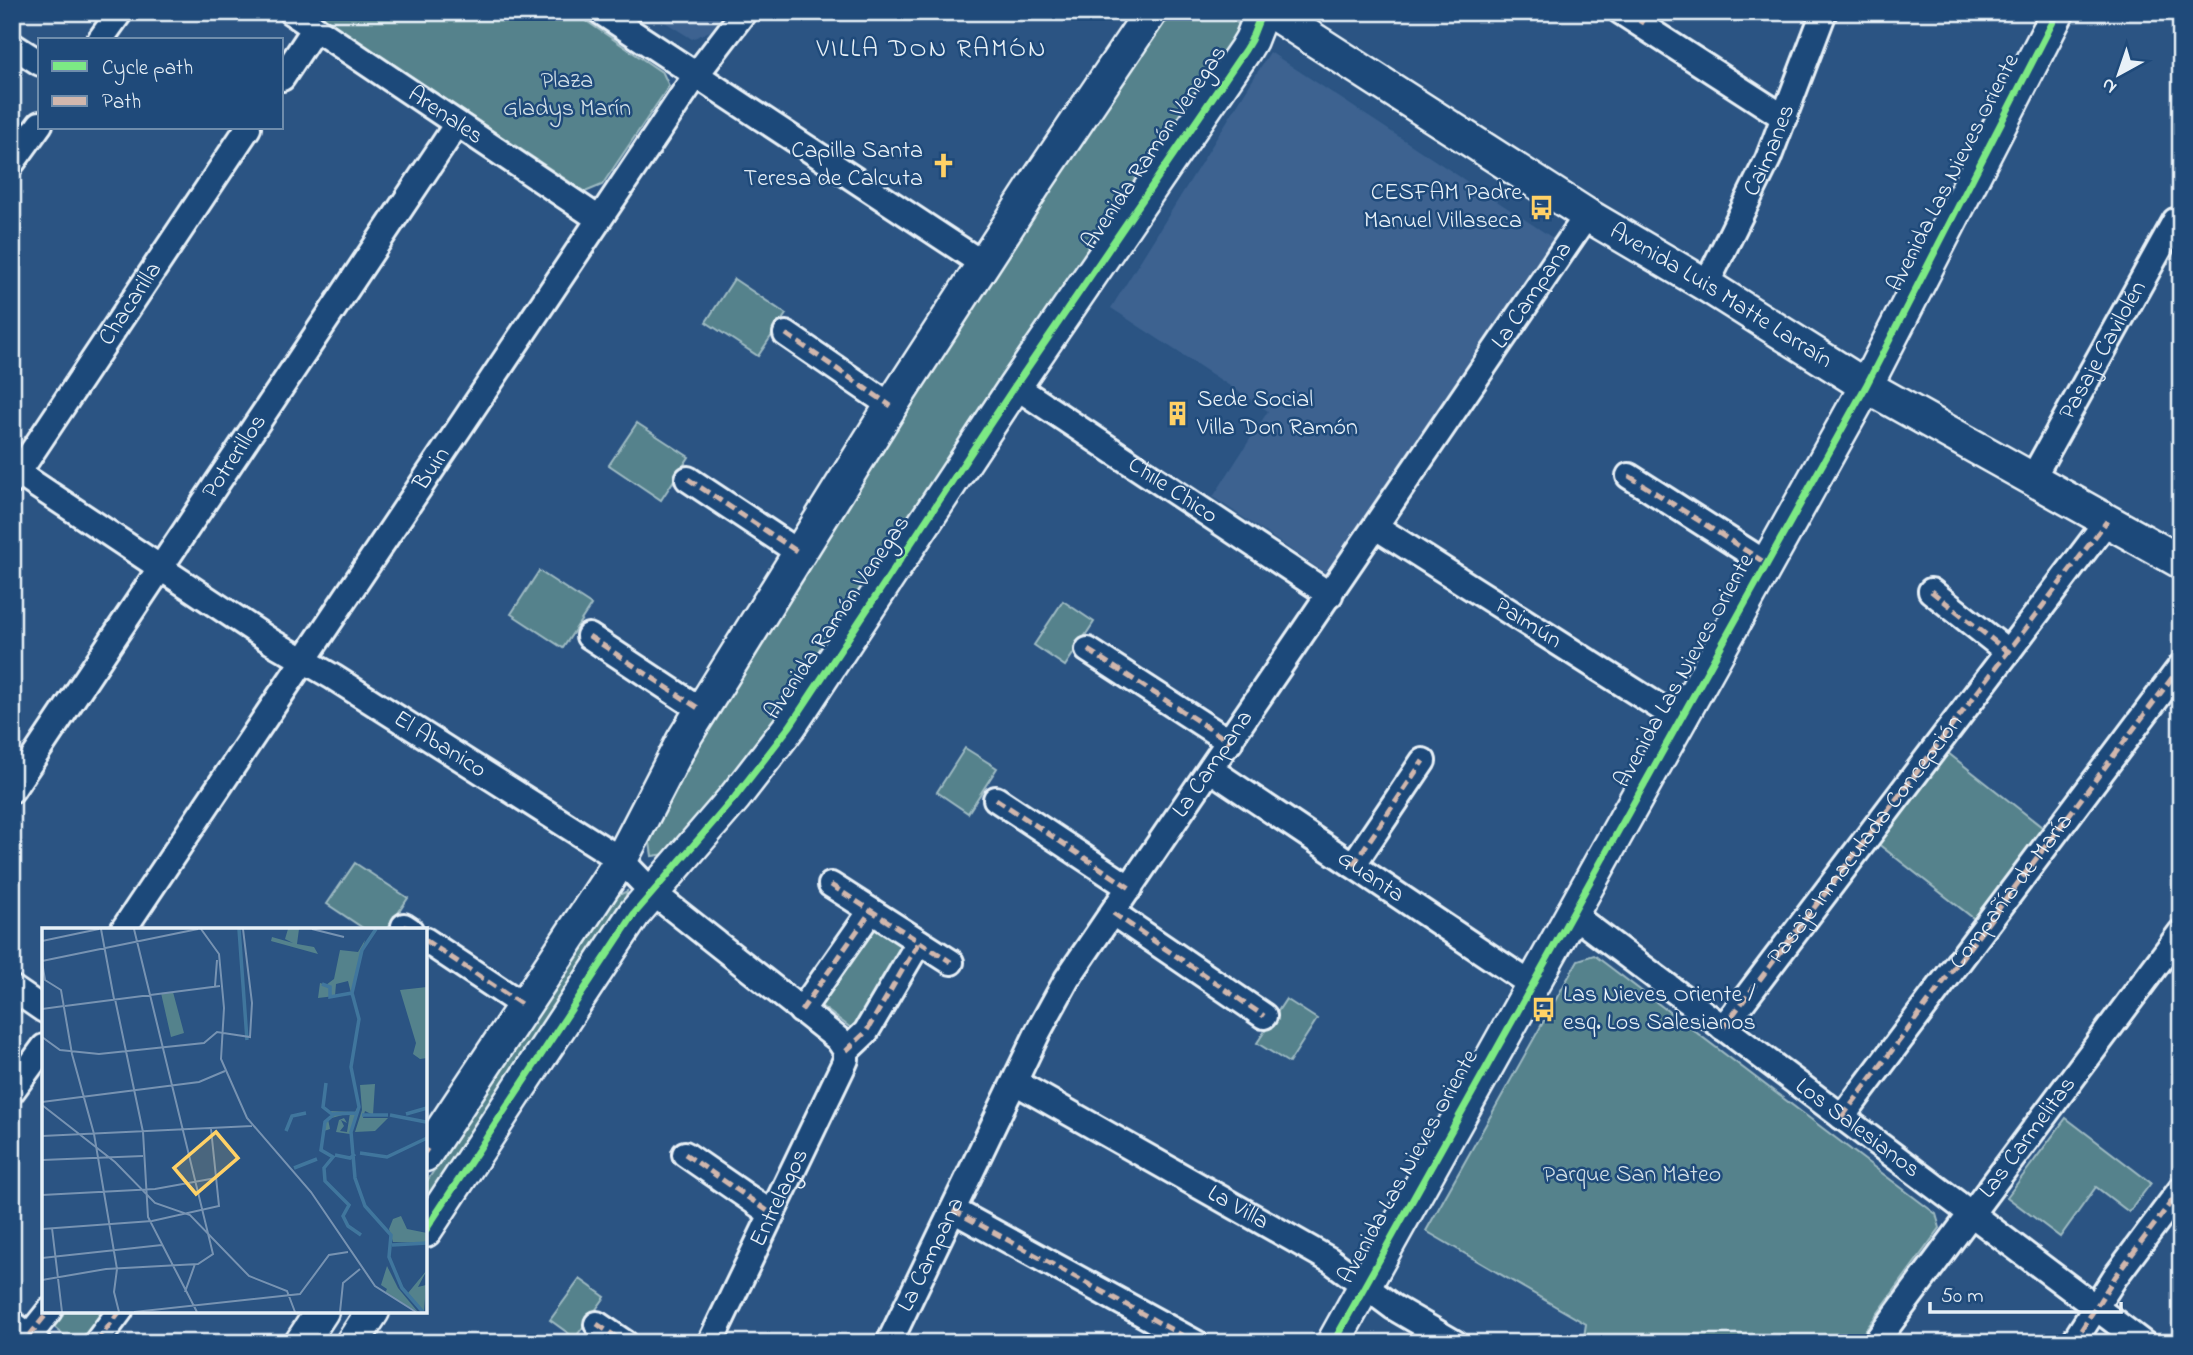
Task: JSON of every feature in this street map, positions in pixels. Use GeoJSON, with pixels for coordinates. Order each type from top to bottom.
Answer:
{"type":"FeatureCollection","features":[{"type":"Feature","properties":{"kind":"street"},"geometry":{"type":"LineString","coordinates":[[101,38],[120,12]]}},
{"type":"Feature","properties":{"kind":"street","name":"Arenales"},"geometry":{"type":"LineString","coordinates":[[290,12],[599,219]]}},
{"type":"Feature","properties":{"kind":"street"},"geometry":{"type":"LineString","coordinates":[[601,12],[983,264]]}},
{"type":"Feature","properties":{"kind":"street","name":"Buin"},"geometry":{"type":"LineString","coordinates":[[124,928],[696,75],[744,12]]}},
{"type":"Feature","properties":{"kind":"street"},"geometry":{"type":"LineString","coordinates":[[427,1152],[621,860],[683,740],[798,552],[983,264],[1151,12]]}},
{"type":"Feature","properties":{"kind":"street","name":"Avenida Ramón Venegas"},"geometry":{"type":"LineString","coordinates":[[427,1228],[616,940],[652,892],[744,786],[790,726],[1015,386],[1245,50],[1262,12]]}},
{"type":"Feature","properties":{"kind":"street","name":"Avenida Luis Matte Larraín"},"geometry":{"type":"LineString","coordinates":[[1270,12],[1587,215],[1706,285],[1866,386],[2181,562]]}},
{"type":"Feature","properties":{"kind":"street","name":"Caimanes"},"geometry":{"type":"LineString","coordinates":[[1706,285],[1750,198],[1785,118],[1824,12]]}},
{"type":"Feature","properties":{"kind":"street","name":"Avenida Las Nieves Oriente"},"geometry":{"type":"LineString","coordinates":[[1333,1343],[1866,386],[2058,12]]}},
{"type":"Feature","properties":{"kind":"street"},"geometry":{"type":"LineString","coordinates":[[1636,16],[1785,118]]}},
{"type":"Feature","properties":{"kind":"street"},"geometry":{"type":"LineString","coordinates":[[284,75],[315,28]]}},
{"type":"Feature","properties":{"kind":"street"},"geometry":{"type":"LineString","coordinates":[[12,45],[38,62]]}},
{"type":"Feature","properties":{"kind":"street","name":"Potrerillos"},"geometry":{"type":"LineString","coordinates":[[12,790],[457,124]]}},
{"type":"Feature","properties":{"kind":"street"},"geometry":{"type":"LineString","coordinates":[[12,163],[38,127]]}},
{"type":"Feature","properties":{"kind":"street","name":"Chacarilla"},"geometry":{"type":"LineString","coordinates":[[14,474],[247,130]]}},
{"type":"Feature","properties":{"kind":"street","name":"La Campana"},"geometry":{"type":"LineString","coordinates":[[892,1342],[1057,996],[1587,215]]}},
{"type":"Feature","properties":{"kind":"street","name":"Pasaje Cavilolén"},"geometry":{"type":"LineString","coordinates":[[2032,479],[2175,221]]}},
{"type":"Feature","properties":{"kind":"street"},"geometry":{"type":"LineString","coordinates":[[786,334],[891,406]]}},
{"type":"Feature","properties":{"kind":"street","name":"Chile Chico"},"geometry":{"type":"LineString","coordinates":[[1015,386],[1329,596]]}},
{"type":"Feature","properties":{"kind":"street","name":"El Abanico"},"geometry":{"type":"LineString","coordinates":[[14,474],[272,642],[333,677],[621,860],[652,892],[838,1038],[846,1051]]}},
{"type":"Feature","properties":{"kind":"street"},"geometry":{"type":"LineString","coordinates":[[1629,476],[1767,564]]}},
{"type":"Feature","properties":{"kind":"street"},"geometry":{"type":"LineString","coordinates":[[688,479],[798,552]]}},
{"type":"Feature","properties":{"kind":"street","name":"Pasaje Inmaculada Concepción"},"geometry":{"type":"LineString","coordinates":[[1723,1028],[2106,521]]}},
{"type":"Feature","properties":{"kind":"street","name":"Paimún"},"geometry":{"type":"LineString","coordinates":[[1376,527],[1680,720]]}},
{"type":"Feature","properties":{"kind":"street"},"geometry":{"type":"LineString","coordinates":[[1931,592],[2008,652]]}},
{"type":"Feature","properties":{"kind":"street"},"geometry":{"type":"LineString","coordinates":[[589,636],[701,710]]}},
{"type":"Feature","properties":{"kind":"street"},"geometry":{"type":"LineString","coordinates":[[1087,650],[1230,742]]}},
{"type":"Feature","properties":{"kind":"street","name":"Compañía de María"},"geometry":{"type":"LineString","coordinates":[[1842,1117],[2181,666]]}},
{"type":"Feature","properties":{"kind":"street"},"geometry":{"type":"LineString","coordinates":[[1353,865],[1423,761]]}},
{"type":"Feature","properties":{"kind":"street","name":"Guanta"},"geometry":{"type":"LineString","coordinates":[[1211,770],[1532,985]]}},
{"type":"Feature","properties":{"kind":"street"},"geometry":{"type":"LineString","coordinates":[[996,799],[1130,888]]}},
{"type":"Feature","properties":{"kind":"street"},"geometry":{"type":"LineString","coordinates":[[831,885],[951,962]]}},
{"type":"Feature","properties":{"kind":"street"},"geometry":{"type":"LineString","coordinates":[[801,1011],[871,911]]}},
{"type":"Feature","properties":{"kind":"street"},"geometry":{"type":"LineString","coordinates":[[1113,912],[1264,1016]]}},
{"type":"Feature","properties":{"kind":"street","name":"Los Salesianos"},"geometry":{"type":"LineString","coordinates":[[1572,914],[2143,1343]]}},
{"type":"Feature","properties":{"kind":"street","name":"Las Carmelitas"},"geometry":{"type":"LineString","coordinates":[[1875,1343],[2181,932]]}},
{"type":"Feature","properties":{"kind":"street"},"geometry":{"type":"LineString","coordinates":[[427,941],[524,1006]]}},
{"type":"Feature","properties":{"kind":"street"},"geometry":{"type":"LineString","coordinates":[[846,1051],[866,1032],[919,942]]}},
{"type":"Feature","properties":{"kind":"street"},"geometry":{"type":"LineString","coordinates":[[12,988],[42,1009]]}},
{"type":"Feature","properties":{"kind":"street"},"geometry":{"type":"LineString","coordinates":[[12,1091],[42,1050]]}},
{"type":"Feature","properties":{"kind":"street","name":"Entrelagos"},"geometry":{"type":"LineString","coordinates":[[710,1343],[844,1066],[846,1051]]}},
{"type":"Feature","properties":{"kind":"street","name":"La Villa"},"geometry":{"type":"LineString","coordinates":[[1015,1082],[1329,1260],[1393,1307],[1455,1343]]}},
{"type":"Feature","properties":{"kind":"street"},"geometry":{"type":"LineString","coordinates":[[685,1154],[772,1214]]}},
{"type":"Feature","properties":{"kind":"street"},"geometry":{"type":"LineString","coordinates":[[2073,1343],[2115,1277],[2181,1189]]}},
{"type":"Feature","properties":{"kind":"street"},"geometry":{"type":"LineString","coordinates":[[953,1210],[1196,1343]]}},
{"type":"Feature","properties":{"kind":"street"},"geometry":{"type":"LineString","coordinates":[[27,1334],[47,1313]]}},
{"type":"Feature","properties":{"kind":"street"},"geometry":{"type":"LineString","coordinates":[[96,1343],[118,1313]]}},
{"type":"Feature","properties":{"kind":"street"},"geometry":{"type":"LineString","coordinates":[[301,1343],[321,1313]]}},
{"type":"Feature","properties":{"kind":"street"},"geometry":{"type":"LineString","coordinates":[[352,1343],[372,1313]]}},
{"type":"Feature","properties":{"kind":"street"},"geometry":{"type":"LineString","coordinates":[[597,1324],[625,1343]]}},
{"type":"Feature","properties":{"kind":"shaded area"},"geometry":{"type":"Polygon","coordinates":[[[649,12],[724,12],[710,31],[692,39],[649,12]]]}},
{"type":"Feature","properties":{"kind":"shaded area"},"geometry":{"type":"Polygon","coordinates":[[[1270,52],[1556,240],[1328,575],[1213,497],[1268,411],[1111,308],[1270,52]]]}},
{"type":"Feature","properties":{"kind":"green space","name":"Plaza Gladys Marín"},"geometry":{"type":"Polygon","coordinates":[[[315,12],[573,12],[663,73],[669,86],[602,185],[585,192],[315,12]]]}},
{"type":"Feature","properties":{"kind":"green space"},"geometry":{"type":"Polygon","coordinates":[[[1166,12],[1220,12],[1240,25],[1233,41],[775,733],[673,853],[652,856],[649,836],[714,699],[1166,12]]]}},
{"type":"Feature","properties":{"kind":"green space"},"geometry":{"type":"Polygon","coordinates":[[[734,279],[786,314],[758,356],[706,322],[734,279]]]}},
{"type":"Feature","properties":{"kind":"green space"},"geometry":{"type":"Polygon","coordinates":[[[637,423],[689,457],[661,500],[609,465],[637,423]]]}},
{"type":"Feature","properties":{"kind":"green space"},"geometry":{"type":"Polygon","coordinates":[[[539,571],[591,605],[563,648],[511,614],[539,571]]]}},
{"type":"Feature","properties":{"kind":"green space"},"geometry":{"type":"Polygon","coordinates":[[[1063,601],[1094,622],[1065,666],[1034,645],[1063,601]]]}},
{"type":"Feature","properties":{"kind":"green space"},"geometry":{"type":"Polygon","coordinates":[[[965,748],[997,768],[968,813],[937,792],[965,748]]]}},
{"type":"Feature","properties":{"kind":"green space"},"geometry":{"type":"Polygon","coordinates":[[[1948,753],[2047,831],[1977,921],[1877,843],[1948,753]]]}},
{"type":"Feature","properties":{"kind":"green space"},"geometry":{"type":"Polygon","coordinates":[[[355,863],[408,898],[388,928],[363,928],[327,904],[355,863]]]}},
{"type":"Feature","properties":{"kind":"green space"},"geometry":{"type":"Polygon","coordinates":[[[627,891],[624,904],[427,1204],[427,1181],[617,896],[627,891]]]}},
{"type":"Feature","properties":{"kind":"green space"},"geometry":{"type":"Polygon","coordinates":[[[872,923],[904,947],[867,1015],[851,1028],[817,1003],[872,923]]]}},
{"type":"Feature","properties":{"kind":"green space","name":"Parque San Mateo"},"geometry":{"type":"Polygon","coordinates":[[[1594,955],[1936,1214],[1940,1228],[1856,1343],[1583,1343],[1586,1324],[1426,1231],[1578,960],[1594,955]]]}},
{"type":"Feature","properties":{"kind":"green space"},"geometry":{"type":"Polygon","coordinates":[[[1286,999],[1317,1019],[1289,1063],[1257,1043],[1286,999]]]}},
{"type":"Feature","properties":{"kind":"green space"},"geometry":{"type":"Polygon","coordinates":[[[2066,1118],[2151,1183],[2129,1212],[2096,1187],[2060,1237],[2007,1197],[2066,1118]]]}},
{"type":"Feature","properties":{"kind":"green space"},"geometry":{"type":"Polygon","coordinates":[[[580,1279],[605,1297],[575,1338],[550,1320],[580,1279]]]}},
{"type":"Feature","properties":{"kind":"green space"},"geometry":{"type":"Polygon","coordinates":[[[63,1313],[106,1313],[83,1343],[74,1343],[53,1326],[63,1313]]]}},
{"type":"Feature","properties":{"kind":"marked path"},"geometry":{"type":"LineString","coordinates":[[1640,24],[1647,12]]}},
{"type":"Feature","properties":{"kind":"marked path"},"geometry":{"type":"LineString","coordinates":[[786,334],[891,406]]}},
{"type":"Feature","properties":{"kind":"marked path"},"geometry":{"type":"LineString","coordinates":[[1629,476],[1767,564]]}},
{"type":"Feature","properties":{"kind":"marked path"},"geometry":{"type":"LineString","coordinates":[[688,479],[798,552]]}},
{"type":"Feature","properties":{"kind":"marked path"},"geometry":{"type":"LineString","coordinates":[[1723,1028],[2107,521]]}},
{"type":"Feature","properties":{"kind":"marked path"},"geometry":{"type":"LineString","coordinates":[[1931,591],[2008,652]]}},
{"type":"Feature","properties":{"kind":"marked path"},"geometry":{"type":"LineString","coordinates":[[589,636],[701,710]]}},
{"type":"Feature","properties":{"kind":"marked path"},"geometry":{"type":"LineString","coordinates":[[1088,650],[1230,742]]}},
{"type":"Feature","properties":{"kind":"marked path"},"geometry":{"type":"LineString","coordinates":[[1842,1117],[2181,666]]}},
{"type":"Feature","properties":{"kind":"marked path"},"geometry":{"type":"LineString","coordinates":[[1353,865],[1423,761]]}},
{"type":"Feature","properties":{"kind":"marked path"},"geometry":{"type":"LineString","coordinates":[[996,799],[1130,888]]}},
{"type":"Feature","properties":{"kind":"marked path"},"geometry":{"type":"LineString","coordinates":[[831,885],[951,962]]}},
{"type":"Feature","properties":{"kind":"marked path"},"geometry":{"type":"LineString","coordinates":[[801,1011],[871,911]]}},
{"type":"Feature","properties":{"kind":"marked path"},"geometry":{"type":"LineString","coordinates":[[1113,913],[1264,1016]]}},
{"type":"Feature","properties":{"kind":"marked path"},"geometry":{"type":"LineString","coordinates":[[427,941],[524,1006]]}},
{"type":"Feature","properties":{"kind":"marked path"},"geometry":{"type":"LineString","coordinates":[[846,1051],[866,1032],[919,942]]}},
{"type":"Feature","properties":{"kind":"marked path"},"geometry":{"type":"LineString","coordinates":[[685,1154],[772,1214]]}},
{"type":"Feature","properties":{"kind":"marked path"},"geometry":{"type":"LineString","coordinates":[[2073,1343],[2115,1277],[2181,1189]]}},
{"type":"Feature","properties":{"kind":"marked path"},"geometry":{"type":"LineString","coordinates":[[953,1210],[1196,1343]]}},
{"type":"Feature","properties":{"kind":"marked path"},"geometry":{"type":"LineString","coordinates":[[29,1336],[47,1313]]}},
{"type":"Feature","properties":{"kind":"marked path"},"geometry":{"type":"LineString","coordinates":[[96,1343],[118,1313]]}},
{"type":"Feature","properties":{"kind":"marked path"},"geometry":{"type":"LineString","coordinates":[[597,1324],[625,1343]]}},
{"type":"Feature","properties":{"kind":"cycle path"},"geometry":{"type":"LineString","coordinates":[[427,1228],[634,914],[735,797],[790,726],[1015,386],[1245,50],[1262,12]]}},
{"type":"Feature","properties":{"kind":"cycle path"},"geometry":{"type":"LineString","coordinates":[[1333,1343],[1866,386],[2058,12]]}},
{"type":"Feature","properties":{"kind":"place","name":"Capilla Santa Teresa de Calcuta"},"geometry":{"type":"Point","coordinates":[943,165]}},
{"type":"Feature","properties":{"kind":"place","name":"CESFAM Padre Manuel Villaseca"},"geometry":{"type":"Point","coordinates":[1542,207]}},
{"type":"Feature","properties":{"kind":"place","name":"Sede Social Villa Don Ramón"},"geometry":{"type":"Point","coordinates":[1177,414]}},
{"type":"Feature","properties":{"kind":"place","name":"Las Nieves Oriente / esq. Los Salesianos"},"geometry":{"type":"Point","coordinates":[1543,1009]}},
{"type":"Feature","properties":{"kind":"district","name":"VILLA DON RAMÓN"},"geometry":{"type":"Point","coordinates":[932,50]}}]}
